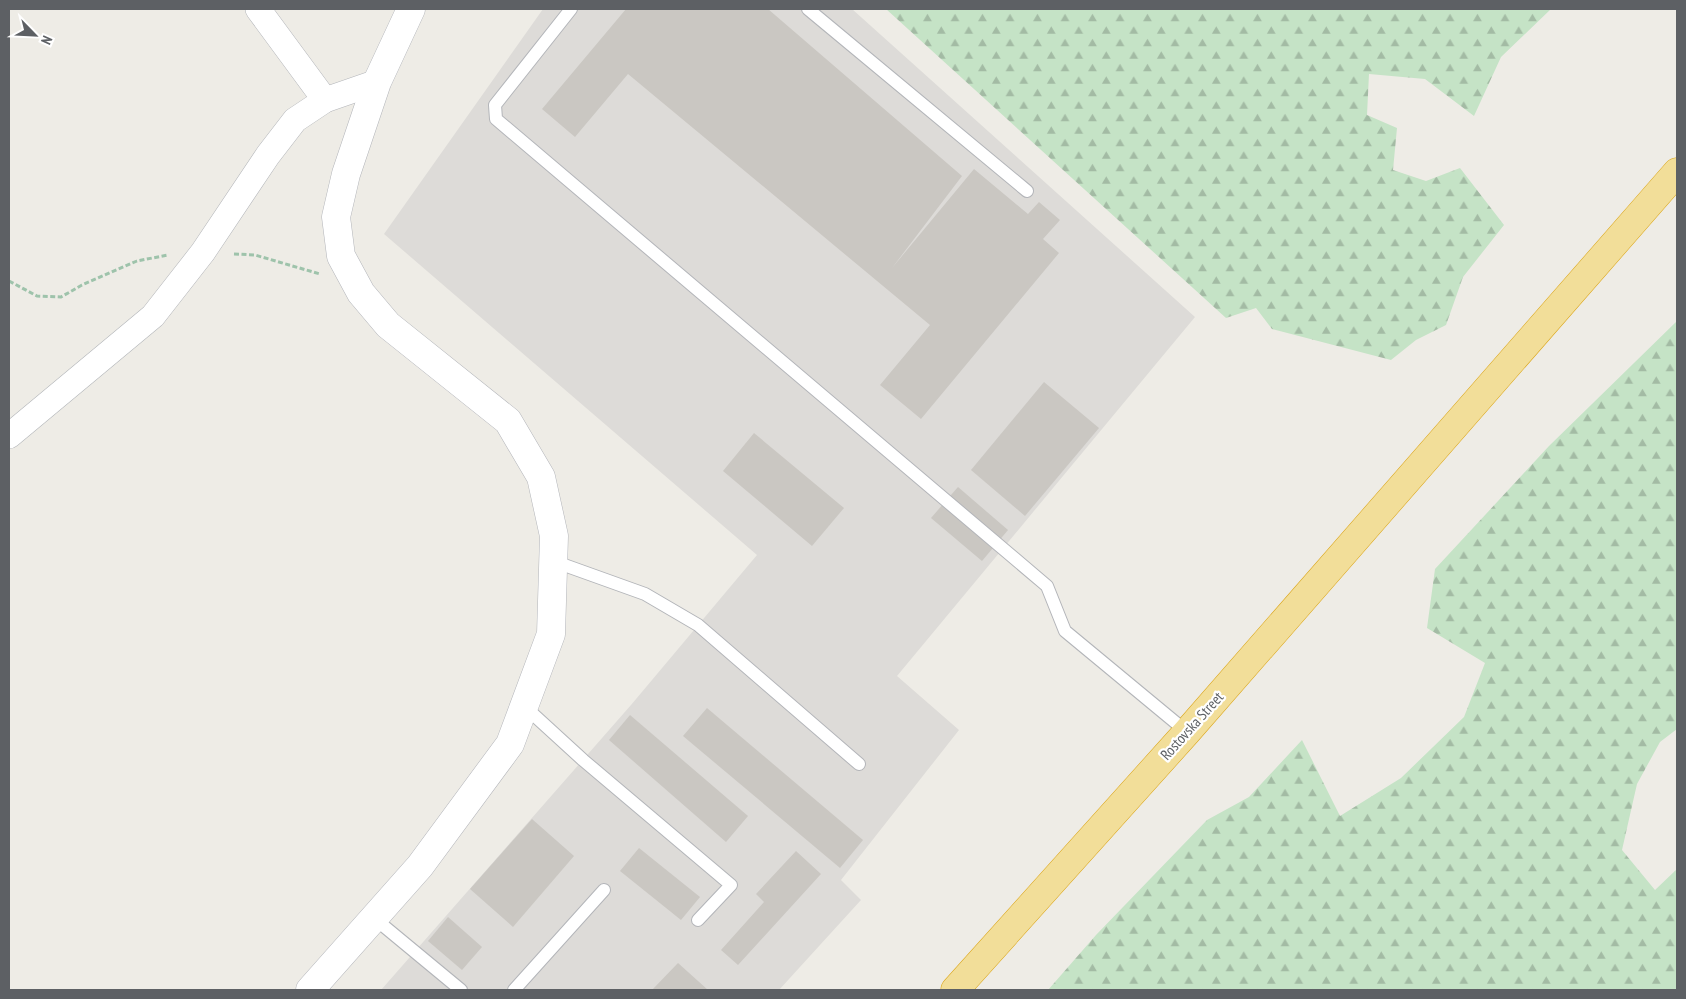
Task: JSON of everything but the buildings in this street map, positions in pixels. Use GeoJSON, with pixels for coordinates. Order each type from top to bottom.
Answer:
{"type":"FeatureCollection","features":[{"type":"Feature","properties":{"kind":"highway","name":"Rostovska Street"},"geometry":{"type":"LineString","coordinates":[[955,990],[1187,732],[1677,172]]}},
{"type":"Feature","properties":{"kind":"main road"},"geometry":{"type":"LineString","coordinates":[[310,990],[420,866],[510,744],[551,634],[554,536],[541,478],[508,421],[388,325],[361,293],[341,256],[336,217],[346,174],[377,82],[411,9]]}},
{"type":"Feature","properties":{"kind":"street"},"geometry":{"type":"LineString","coordinates":[[258,9],[325,100]]}},
{"type":"Feature","properties":{"kind":"street"},"geometry":{"type":"LineString","coordinates":[[9,436],[153,316],[203,252],[268,155],[295,120],[325,100],[377,82]]}},
{"type":"Feature","properties":{"kind":"lane"},"geometry":{"type":"LineString","coordinates":[[571,9],[495,104],[496,119],[1047,586],[1065,631],[1187,732]]}},
{"type":"Feature","properties":{"kind":"lane"},"geometry":{"type":"LineString","coordinates":[[808,9],[1027,191]]}},
{"type":"Feature","properties":{"kind":"lane"},"geometry":{"type":"LineString","coordinates":[[553,561],[645,594],[698,625],[859,764]]}},
{"type":"Feature","properties":{"kind":"lane"},"geometry":{"type":"LineString","coordinates":[[524,706],[583,760],[731,885],[698,920]]}},
{"type":"Feature","properties":{"kind":"lane"},"geometry":{"type":"LineString","coordinates":[[514,990],[604,890]]}},
{"type":"Feature","properties":{"kind":"lane"},"geometry":{"type":"LineString","coordinates":[[374,918],[447,986],[461,990]]}},
{"type":"Feature","properties":{"kind":"shaded area"},"geometry":{"type":"Polygon","coordinates":[[[543,9],[852,9],[1195,317],[897,676],[959,730],[841,880],[861,900],[779,990],[381,990],[631,705],[757,555],[384,234],[543,9]]]}},
{"type":"Feature","properties":{"kind":"green space"},"geometry":{"type":"Polygon","coordinates":[[[886,9],[1551,9],[1501,57],[1474,116],[1425,79],[1369,74],[1367,115],[1397,128],[1393,170],[1426,181],[1460,168],[1504,225],[1463,277],[1446,325],[1416,340],[1391,360],[1272,329],[1256,308],[1226,318],[886,9]]]}},
{"type":"Feature","properties":{"kind":"green space"},"geometry":{"type":"Polygon","coordinates":[[[1677,321],[1677,729],[1660,742],[1637,784],[1622,850],[1655,890],[1677,869],[1677,990],[1048,990],[1096,935],[1207,820],[1249,797],[1302,740],[1340,816],[1401,778],[1464,717],[1485,663],[1427,628],[1435,569],[1549,446],[1677,321]]]}}]}
